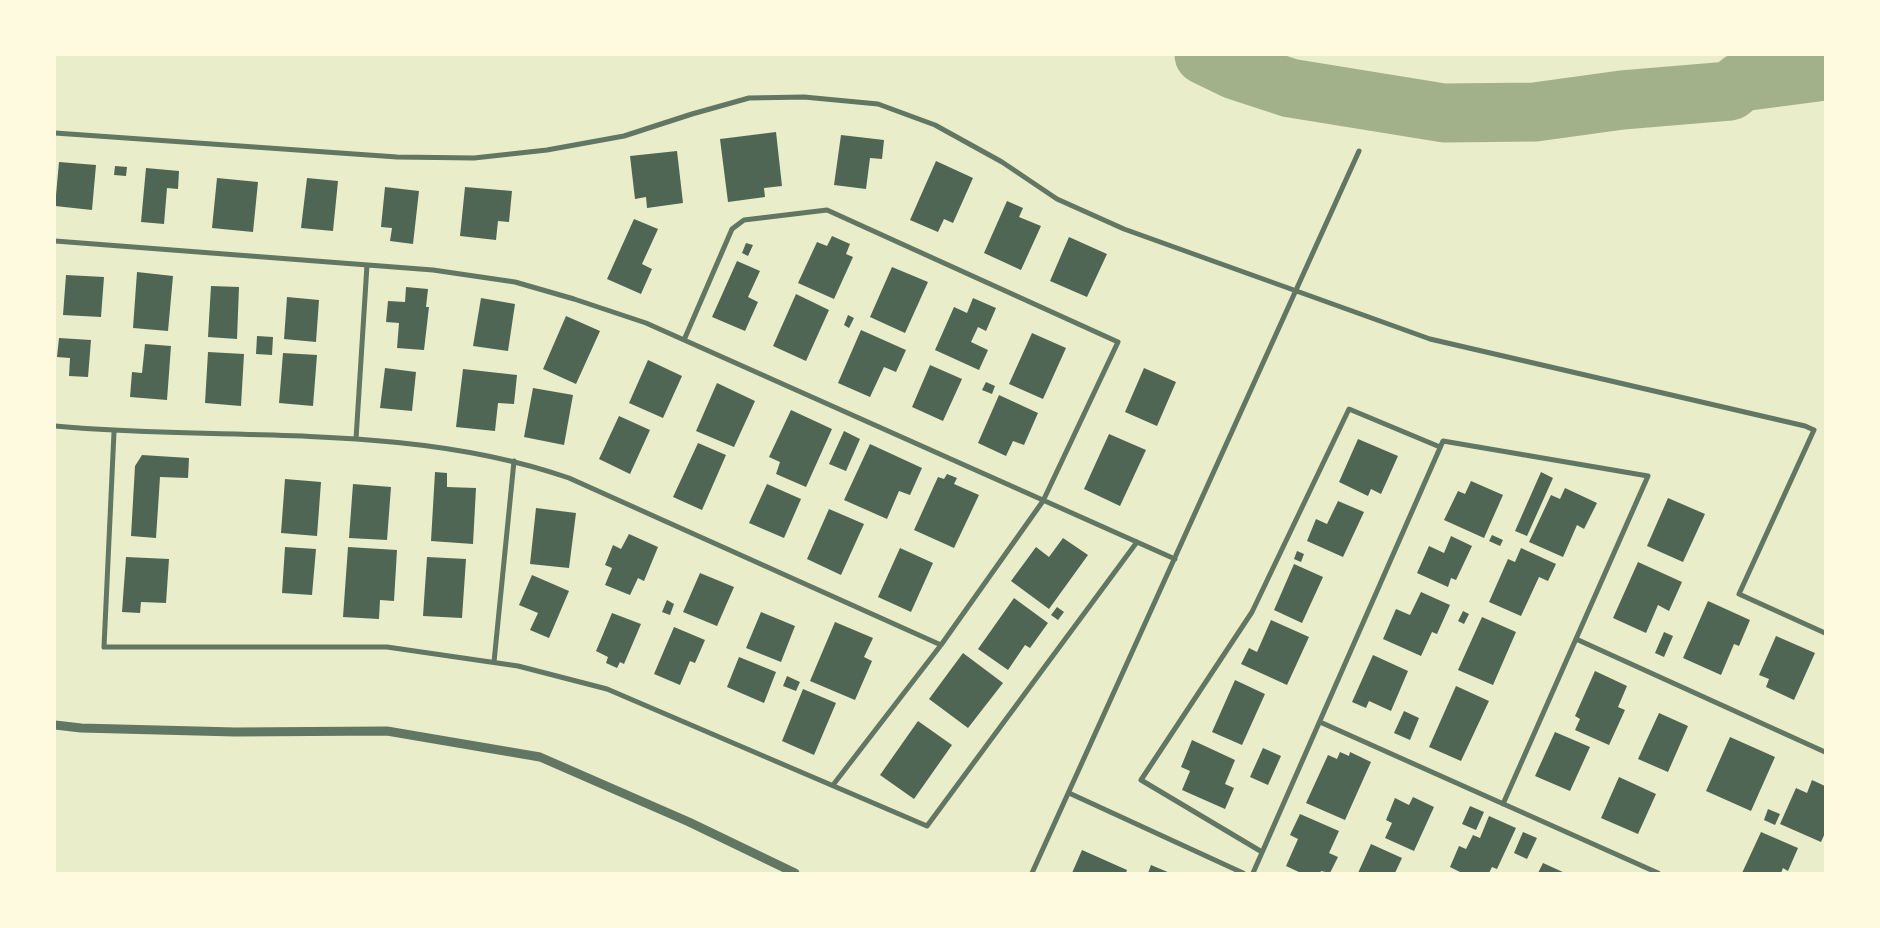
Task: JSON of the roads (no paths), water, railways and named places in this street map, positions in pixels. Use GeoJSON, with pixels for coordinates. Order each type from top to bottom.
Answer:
{"type":"FeatureCollection","features":[{"type":"Feature","properties":{"kind":"street"},"geometry":{"type":"LineString","coordinates":[[55,133],[397,157],[474,158],[546,150],[624,136],[749,98],[804,97],[878,104],[935,125],[1002,162],[1057,199],[1124,229],[1430,339],[1805,426],[1814,430],[1739,594],[1825,633]]}},
{"type":"Feature","properties":{"kind":"street"},"geometry":{"type":"LineString","coordinates":[[1032,873],[1359,151]]}},
{"type":"Feature","properties":{"kind":"street"},"geometry":{"type":"LineString","coordinates":[[684,340],[732,229],[744,220],[827,210],[1118,342],[1043,501],[941,645],[832,785]]}},
{"type":"Feature","properties":{"kind":"street"},"geometry":{"type":"LineString","coordinates":[[55,241],[433,270],[514,282],[574,299],[636,320],[684,340],[1175,559]]}},
{"type":"Feature","properties":{"kind":"street"},"geometry":{"type":"LineString","coordinates":[[356,439],[367,265]]}},
{"type":"Feature","properties":{"kind":"street"},"geometry":{"type":"LineString","coordinates":[[1262,852],[1141,780],[1252,612],[1349,409],[1440,447]]}},
{"type":"Feature","properties":{"kind":"street"},"geometry":{"type":"LineString","coordinates":[[55,426],[114,432],[356,439],[436,448],[514,461],[569,478],[941,645]]}},
{"type":"Feature","properties":{"kind":"street"},"geometry":{"type":"LineString","coordinates":[[114,432],[104,647],[387,647],[518,666],[607,688],[927,826],[1137,542]]}},
{"type":"Feature","properties":{"kind":"street"},"geometry":{"type":"LineString","coordinates":[[1253,873],[1443,441],[1648,476],[1503,804]]}},
{"type":"Feature","properties":{"kind":"street"},"geometry":{"type":"LineString","coordinates":[[494,662],[514,461]]}},
{"type":"Feature","properties":{"kind":"street"},"geometry":{"type":"LineString","coordinates":[[1576,639],[1825,752]]}},
{"type":"Feature","properties":{"kind":"street"},"geometry":{"type":"LineString","coordinates":[[1320,722],[1658,873]]}},
{"type":"Feature","properties":{"kind":"street"},"geometry":{"type":"LineString","coordinates":[[55,724],[82,728],[235,732],[387,731],[540,757],[689,822],[795,873]]}},
{"type":"Feature","properties":{"kind":"street"},"geometry":{"type":"LineString","coordinates":[[1069,793],[1243,873]]}},
{"type":"Feature","properties":{"kind":"waterway"},"geometry":{"type":"LineString","coordinates":[[1204,55],[1235,70],[1290,88],[1444,113],[1535,112],[1622,100],[1730,91],[1741,82],[1825,71]]}}]}
